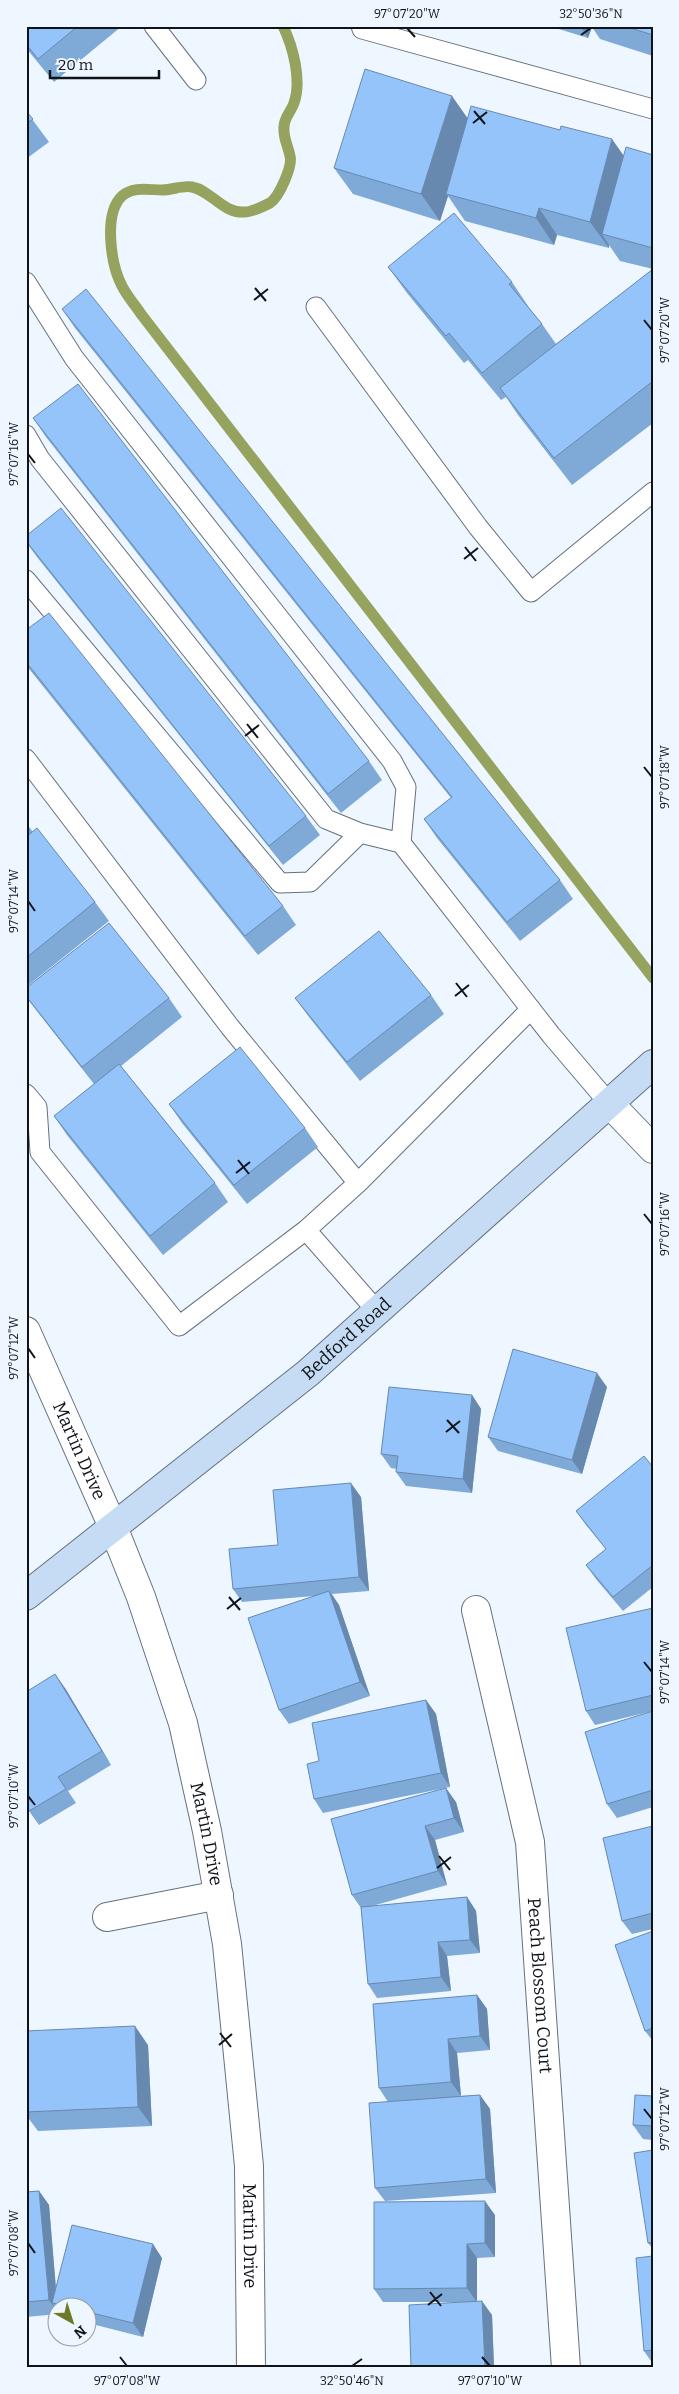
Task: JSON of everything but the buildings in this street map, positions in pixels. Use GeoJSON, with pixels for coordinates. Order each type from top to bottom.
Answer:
{"type":"FeatureCollection","features":[{"type":"Feature","properties":{"kind":"main road","name":"Bedford Road"},"geometry":{"type":"LineString","coordinates":[[26,1596],[308,1373],[608,1102],[653,1064]]}},
{"type":"Feature","properties":{"kind":"street"},"geometry":{"type":"LineString","coordinates":[[608,1102],[653,1149]]}},
{"type":"Feature","properties":{"kind":"street","name":"Martin Drive"},"geometry":{"type":"LineString","coordinates":[[26,1331],[113,1527],[164,1662],[183,1723],[208,1831],[227,1944],[249,2166],[251,2368]]}},
{"type":"Feature","properties":{"kind":"street","name":"Peach Blossom Court"},"geometry":{"type":"LineString","coordinates":[[476,1610],[530,1842],[566,2368]]}},
{"type":"Feature","properties":{"kind":"street"},"geometry":{"type":"LineString","coordinates":[[107,1917],[219,1895]]}},
{"type":"Feature","properties":{"kind":"lane"},"geometry":{"type":"LineString","coordinates":[[154,26],[196,80]]}},
{"type":"Feature","properties":{"kind":"lane"},"geometry":{"type":"LineString","coordinates":[[361,26],[362,29],[653,109]]}},
{"type":"Feature","properties":{"kind":"lane"},"geometry":{"type":"LineString","coordinates":[[26,282],[74,358],[392,761],[406,787],[401,843]]}},
{"type":"Feature","properties":{"kind":"lane"},"geometry":{"type":"LineString","coordinates":[[316,307],[478,528],[531,592],[653,492]]}},
{"type":"Feature","properties":{"kind":"lane"},"geometry":{"type":"LineString","coordinates":[[26,435],[40,459],[326,819],[360,833],[401,843],[531,1009],[608,1102]]}},
{"type":"Feature","properties":{"kind":"lane"},"geometry":{"type":"LineString","coordinates":[[26,580],[280,883],[310,882],[360,833]]}},
{"type":"Feature","properties":{"kind":"lane"},"geometry":{"type":"LineString","coordinates":[[26,760],[230,1027],[358,1183]]}},
{"type":"Feature","properties":{"kind":"lane"},"geometry":{"type":"LineString","coordinates":[[26,1094],[37,1107],[33,1156],[179,1326],[306,1230],[358,1183],[531,1009]]}},
{"type":"Feature","properties":{"kind":"lane"},"geometry":{"type":"LineString","coordinates":[[306,1230],[377,1311]]}},
{"type":"Feature","properties":{"kind":"waterway"},"geometry":{"type":"LineString","coordinates":[[283,26],[293,54],[297,84],[294,103],[284,123],[284,135],[290,156],[289,167],[274,200],[254,210],[237,212],[230,210],[206,193],[192,187],[162,190],[147,189],[126,193],[116,204],[112,215],[112,253],[118,277],[126,293],[141,314],[653,978]]}}]}
